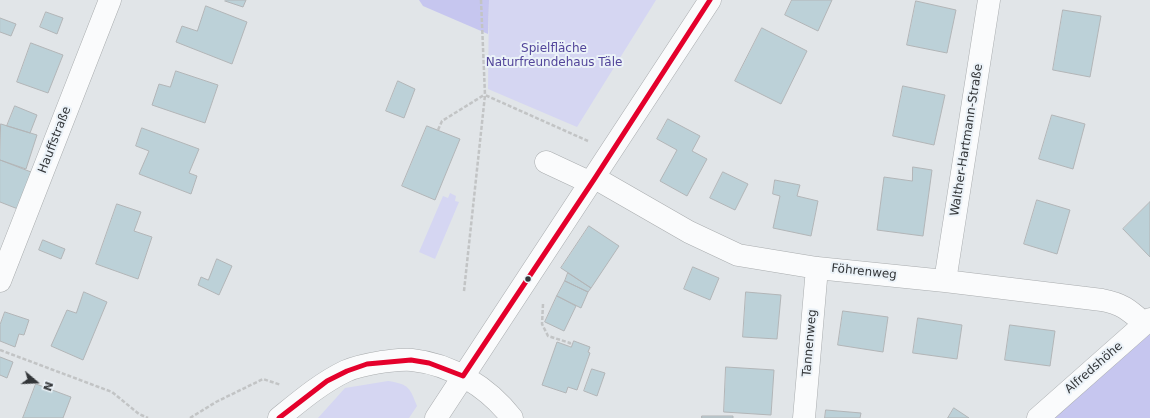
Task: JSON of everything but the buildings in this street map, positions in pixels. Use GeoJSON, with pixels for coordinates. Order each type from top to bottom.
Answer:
{"type":"FeatureCollection","features":[{"type":"Feature","properties":{"kind":"street","name":"Hauffstraße"},"geometry":{"type":"LineString","coordinates":[[0,281],[110,0]]}},
{"type":"Feature","properties":{"kind":"street"},"geometry":{"type":"LineString","coordinates":[[436,418],[710,0]]}},
{"type":"Feature","properties":{"kind":"street","name":"Walther-Hartmann-Straße"},"geometry":{"type":"LineString","coordinates":[[945,281],[988,0]]}},
{"type":"Feature","properties":{"kind":"street","name":"Föhrenweg"},"geometry":{"type":"LineString","coordinates":[[546,162],[593,180],[689,232],[738,255],[817,268],[945,281],[1115,302],[1127,308],[1147,322]]}},
{"type":"Feature","properties":{"kind":"street","name":"Tannenweg"},"geometry":{"type":"LineString","coordinates":[[804,418],[817,268]]}},
{"type":"Feature","properties":{"kind":"street","name":"Alfredshöhe"},"geometry":{"type":"LineString","coordinates":[[1038,418],[1147,322]]}},
{"type":"Feature","properties":{"kind":"street"},"geometry":{"type":"LineString","coordinates":[[279,418],[327,382],[347,371],[368,364],[411,360],[429,363],[463,376],[491,395],[512,418]]}},
{"type":"Feature","properties":{"kind":"path"},"geometry":{"type":"LineString","coordinates":[[464,291],[485,95],[481,0]]}},
{"type":"Feature","properties":{"kind":"path"},"geometry":{"type":"LineString","coordinates":[[438,130],[442,121],[485,95]]}},
{"type":"Feature","properties":{"kind":"path"},"geometry":{"type":"LineString","coordinates":[[485,95],[612,151]]}},
{"type":"Feature","properties":{"kind":"path"},"geometry":{"type":"LineString","coordinates":[[543,304],[542,324],[548,336],[570,343],[570,347]]}},
{"type":"Feature","properties":{"kind":"path"},"geometry":{"type":"LineString","coordinates":[[0,350],[112,392],[139,414],[148,418]]}},
{"type":"Feature","properties":{"kind":"path"},"geometry":{"type":"LineString","coordinates":[[190,418],[216,402],[263,379],[270,381]]}},
{"type":"Feature","properties":{"kind":"green space","name":"Spielfläche Naturfreundehaus Täle"},"geometry":{"type":"Polygon","coordinates":[[[489,0],[656,0],[577,127],[488,89],[489,0]]]}},
{"type":"Feature","properties":{"kind":"green space"},"geometry":{"type":"Polygon","coordinates":[[[450,193],[456,196],[455,201],[459,202],[435,259],[419,252],[443,196],[448,198],[450,193]]]}},
{"type":"Feature","properties":{"kind":"green space"},"geometry":{"type":"Polygon","coordinates":[[[388,381],[405,385],[410,391],[417,406],[409,418],[318,418],[345,388],[388,381]]]}},
{"type":"Feature","properties":{"kind":"shaded area"},"geometry":{"type":"Polygon","coordinates":[[[419,0],[489,0],[488,34],[423,6],[419,0]]]}},
{"type":"Feature","properties":{"kind":"shaded area"},"geometry":{"type":"Polygon","coordinates":[[[1150,333],[1150,418],[1052,418],[1150,333]]]}},
{"type":"Feature","properties":{"kind":"transit line"},"geometry":{"type":"LineString","coordinates":[[279,418],[327,381],[347,371],[367,364],[411,360],[429,363],[463,376],[595,178],[710,0]]}}]}
